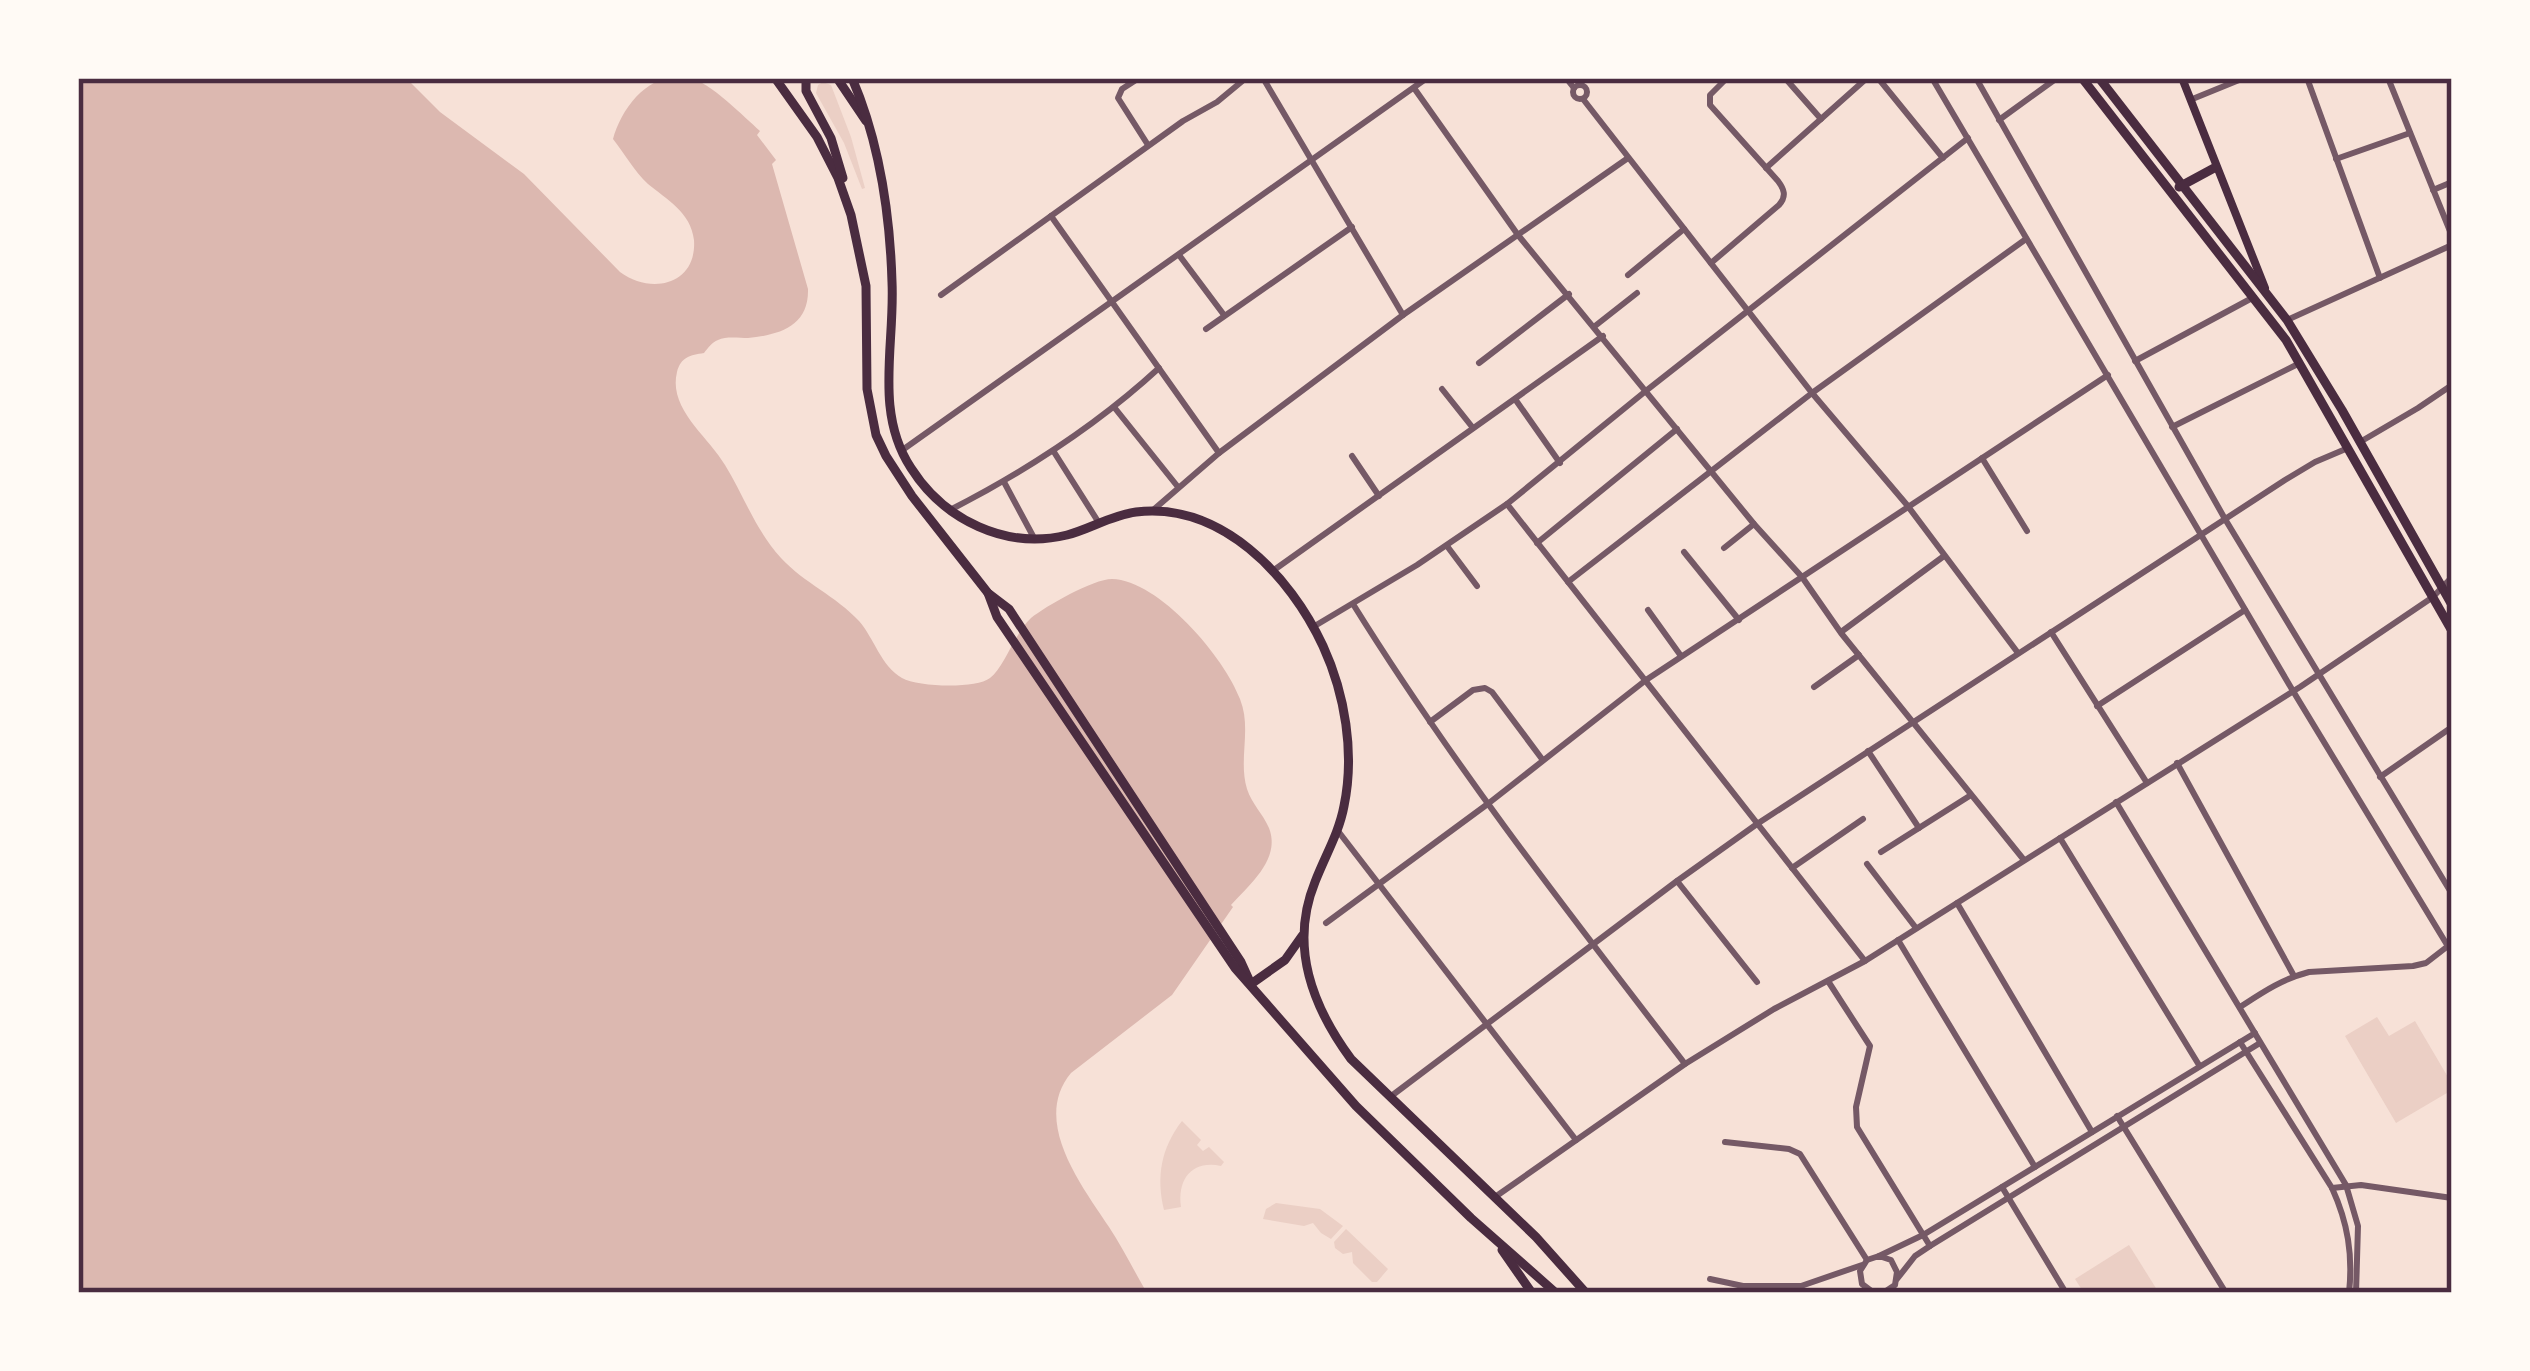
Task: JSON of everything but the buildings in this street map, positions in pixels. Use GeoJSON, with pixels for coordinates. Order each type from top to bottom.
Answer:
{"type":"FeatureCollection","features":[{"type":"Feature","properties":{"kind":"main road"},"geometry":{"type":"LineString","coordinates":[[775,78],[817,136],[845,196]]}},
{"type":"Feature","properties":{"kind":"main road"},"geometry":{"type":"LineString","coordinates":[[806,78],[806,92],[836,152],[856,234],[866,286],[867,389],[876,435],[886,456],[987,591],[1009,609],[1250,984],[1356,1106],[1556,1293]]}},
{"type":"Feature","properties":{"kind":"main road"},"geometry":{"type":"LineString","coordinates":[[837,78],[869,125]]}},
{"type":"Feature","properties":{"kind":"main road"},"geometry":{"type":"LineString","coordinates":[[852,78],[869,125],[891,255],[888,388],[892,428],[901,451],[929,492],[981,529],[1016,538],[1064,536],[1124,514],[1152,511],[1209,523],[1243,544],[1272,572],[1313,627],[1337,685],[1346,726],[1348,779],[1338,831],[1307,902],[1302,936],[1318,1006],[1351,1059],[1495,1197],[1586,1293]]}},
{"type":"Feature","properties":{"kind":"main road"},"geometry":{"type":"LineString","coordinates":[[2082,78],[2266,289],[2452,605]]}},
{"type":"Feature","properties":{"kind":"main road"},"geometry":{"type":"LineString","coordinates":[[2098,78],[2300,363],[2452,631]]}},
{"type":"Feature","properties":{"kind":"main road"},"geometry":{"type":"LineString","coordinates":[[2182,78],[2266,289]]}},
{"type":"Feature","properties":{"kind":"main road"},"geometry":{"type":"LineString","coordinates":[[2176,189],[2216,167]]}},
{"type":"Feature","properties":{"kind":"main road"},"geometry":{"type":"LineString","coordinates":[[1250,984],[1285,960],[1302,936]]}},
{"type":"Feature","properties":{"kind":"main road"},"geometry":{"type":"LineString","coordinates":[[1496,1240],[1532,1293]]}},
{"type":"Feature","properties":{"kind":"street"},"geometry":{"type":"LineString","coordinates":[[1139,78],[1127,81],[1118,98],[1148,146]]}},
{"type":"Feature","properties":{"kind":"street"},"geometry":{"type":"LineString","coordinates":[[940,295],[1246,78]]}},
{"type":"Feature","properties":{"kind":"street"},"geometry":{"type":"LineString","coordinates":[[1263,78],[1403,315]]}},
{"type":"Feature","properties":{"kind":"street"},"geometry":{"type":"LineString","coordinates":[[901,451],[1426,78]]}},
{"type":"Feature","properties":{"kind":"street"},"geometry":{"type":"LineString","coordinates":[[1566,78],[1575,98],[1583,99],[2018,653]]}},
{"type":"Feature","properties":{"kind":"street"},"geometry":{"type":"LineString","coordinates":[[1586,88],[1596,78]]}},
{"type":"Feature","properties":{"kind":"street"},"geometry":{"type":"LineString","coordinates":[[1711,263],[1782,201],[1783,188],[1710,106],[1711,95],[1727,78]]}},
{"type":"Feature","properties":{"kind":"street"},"geometry":{"type":"LineString","coordinates":[[1785,78],[1821,119]]}},
{"type":"Feature","properties":{"kind":"street"},"geometry":{"type":"LineString","coordinates":[[1766,167],[1868,78]]}},
{"type":"Feature","properties":{"kind":"street"},"geometry":{"type":"LineString","coordinates":[[1879,78],[1943,158]]}},
{"type":"Feature","properties":{"kind":"street"},"geometry":{"type":"LineString","coordinates":[[1932,78],[2450,950],[2413,966],[2294,976],[2240,1007]]}},
{"type":"Feature","properties":{"kind":"street"},"geometry":{"type":"LineString","coordinates":[[1976,78],[2225,519],[2452,894]]}},
{"type":"Feature","properties":{"kind":"street"},"geometry":{"type":"LineString","coordinates":[[1999,120],[2057,78]]}},
{"type":"Feature","properties":{"kind":"street"},"geometry":{"type":"LineString","coordinates":[[2190,100],[2244,78]]}},
{"type":"Feature","properties":{"kind":"street"},"geometry":{"type":"LineString","coordinates":[[2307,78],[2380,278]]}},
{"type":"Feature","properties":{"kind":"street"},"geometry":{"type":"LineString","coordinates":[[2388,78],[2452,236]]}},
{"type":"Feature","properties":{"kind":"street"},"geometry":{"type":"LineString","coordinates":[[1414,88],[1518,235],[1802,577],[1858,655],[2024,860]]}},
{"type":"Feature","properties":{"kind":"street"},"geometry":{"type":"LineString","coordinates":[[1574,88],[1586,88]]}},
{"type":"Feature","properties":{"kind":"street"},"geometry":{"type":"LineString","coordinates":[[1583,99],[1586,88]]}},
{"type":"Feature","properties":{"kind":"street"},"geometry":{"type":"LineString","coordinates":[[2336,159],[2410,133]]}},
{"type":"Feature","properties":{"kind":"street"},"geometry":{"type":"LineString","coordinates":[[1313,627],[1507,504],[1969,137]]}},
{"type":"Feature","properties":{"kind":"street"},"geometry":{"type":"LineString","coordinates":[[1152,511],[1219,453],[1403,315],[1628,158]]}},
{"type":"Feature","properties":{"kind":"street"},"geometry":{"type":"LineString","coordinates":[[2433,190],[2452,182]]}},
{"type":"Feature","properties":{"kind":"street"},"geometry":{"type":"LineString","coordinates":[[1051,216],[1219,453]]}},
{"type":"Feature","properties":{"kind":"street"},"geometry":{"type":"LineString","coordinates":[[1206,329],[1352,227]]}},
{"type":"Feature","properties":{"kind":"street"},"geometry":{"type":"LineString","coordinates":[[1628,274],[1684,230]]}},
{"type":"Feature","properties":{"kind":"street"},"geometry":{"type":"LineString","coordinates":[[1568,582],[1813,393],[2027,238]]}},
{"type":"Feature","properties":{"kind":"street"},"geometry":{"type":"LineString","coordinates":[[2287,320],[2452,245]]}},
{"type":"Feature","properties":{"kind":"street"},"geometry":{"type":"LineString","coordinates":[[1179,255],[1225,316]]}},
{"type":"Feature","properties":{"kind":"street"},"geometry":{"type":"LineString","coordinates":[[1595,326],[1637,293]]}},
{"type":"Feature","properties":{"kind":"street"},"geometry":{"type":"LineString","coordinates":[[1479,363],[1569,294]]}},
{"type":"Feature","properties":{"kind":"street"},"geometry":{"type":"LineString","coordinates":[[2134,361],[2254,298]]}},
{"type":"Feature","properties":{"kind":"street"},"geometry":{"type":"LineString","coordinates":[[1272,572],[1604,336]]}},
{"type":"Feature","properties":{"kind":"street"},"geometry":{"type":"LineString","coordinates":[[2172,428],[2300,363]]}},
{"type":"Feature","properties":{"kind":"street"},"geometry":{"type":"LineString","coordinates":[[950,511],[1054,452],[1159,368]]}},
{"type":"Feature","properties":{"kind":"street"},"geometry":{"type":"LineString","coordinates":[[1326,923],[1646,680],[2108,375]]}},
{"type":"Feature","properties":{"kind":"street"},"geometry":{"type":"LineString","coordinates":[[2360,442],[2452,385]]}},
{"type":"Feature","properties":{"kind":"street"},"geometry":{"type":"LineString","coordinates":[[1442,389],[1473,429]]}},
{"type":"Feature","properties":{"kind":"street"},"geometry":{"type":"LineString","coordinates":[[1515,399],[1560,463]]}},
{"type":"Feature","properties":{"kind":"street"},"geometry":{"type":"LineString","coordinates":[[1114,407],[1178,487]]}},
{"type":"Feature","properties":{"kind":"street"},"geometry":{"type":"LineString","coordinates":[[1538,543],[1677,429]]}},
{"type":"Feature","properties":{"kind":"street"},"geometry":{"type":"LineString","coordinates":[[1390,1097],[1757,824],[2201,534],[2315,462],[2348,448]]}},
{"type":"Feature","properties":{"kind":"street"},"geometry":{"type":"LineString","coordinates":[[1054,452],[1099,524]]}},
{"type":"Feature","properties":{"kind":"street"},"geometry":{"type":"LineString","coordinates":[[1352,456],[1378,496]]}},
{"type":"Feature","properties":{"kind":"street"},"geometry":{"type":"LineString","coordinates":[[1982,458],[2027,531]]}},
{"type":"Feature","properties":{"kind":"street"},"geometry":{"type":"LineString","coordinates":[[1004,482],[1034,539]]}},
{"type":"Feature","properties":{"kind":"street"},"geometry":{"type":"LineString","coordinates":[[1507,504],[1865,961]]}},
{"type":"Feature","properties":{"kind":"street"},"geometry":{"type":"LineString","coordinates":[[1724,548],[1754,524]]}},
{"type":"Feature","properties":{"kind":"street"},"geometry":{"type":"LineString","coordinates":[[1447,546],[1477,586]]}},
{"type":"Feature","properties":{"kind":"street"},"geometry":{"type":"LineString","coordinates":[[1684,552],[1739,620]]}},
{"type":"Feature","properties":{"kind":"street"},"geometry":{"type":"LineString","coordinates":[[1841,632],[1944,556]]}},
{"type":"Feature","properties":{"kind":"street"},"geometry":{"type":"LineString","coordinates":[[1495,1197],[1685,1064],[1865,961],[2318,675],[2433,597],[2452,577]]}},
{"type":"Feature","properties":{"kind":"street"},"geometry":{"type":"LineString","coordinates":[[1353,604],[1430,722],[1685,1064]]}},
{"type":"Feature","properties":{"kind":"street"},"geometry":{"type":"LineString","coordinates":[[1648,610],[1682,656]]}},
{"type":"Feature","properties":{"kind":"street"},"geometry":{"type":"LineString","coordinates":[[2097,706],[2245,610]]}},
{"type":"Feature","properties":{"kind":"street"},"geometry":{"type":"LineString","coordinates":[[2051,632],[2146,783]]}},
{"type":"Feature","properties":{"kind":"street"},"geometry":{"type":"LineString","coordinates":[[1814,687],[1858,655]]}},
{"type":"Feature","properties":{"kind":"street"},"geometry":{"type":"LineString","coordinates":[[1430,722],[1473,690],[1485,688],[1542,759]]}},
{"type":"Feature","properties":{"kind":"street"},"geometry":{"type":"LineString","coordinates":[[2380,777],[2452,728]]}},
{"type":"Feature","properties":{"kind":"street"},"geometry":{"type":"LineString","coordinates":[[1868,751],[1919,828]]}},
{"type":"Feature","properties":{"kind":"street"},"geometry":{"type":"LineString","coordinates":[[2177,764],[2294,976]]}},
{"type":"Feature","properties":{"kind":"street"},"geometry":{"type":"LineString","coordinates":[[1881,852],[1971,795]]}},
{"type":"Feature","properties":{"kind":"street"},"geometry":{"type":"LineString","coordinates":[[2116,802],[2346,1185],[2358,1226],[2353,1293]]}},
{"type":"Feature","properties":{"kind":"street"},"geometry":{"type":"LineString","coordinates":[[1792,868],[1863,819]]}},
{"type":"Feature","properties":{"kind":"street"},"geometry":{"type":"LineString","coordinates":[[1338,831],[1576,1140]]}},
{"type":"Feature","properties":{"kind":"street"},"geometry":{"type":"LineString","coordinates":[[2060,838],[2200,1066]]}},
{"type":"Feature","properties":{"kind":"street"},"geometry":{"type":"LineString","coordinates":[[1868,864],[1916,929]]}},
{"type":"Feature","properties":{"kind":"street"},"geometry":{"type":"LineString","coordinates":[[1677,881],[1757,982]]}},
{"type":"Feature","properties":{"kind":"street"},"geometry":{"type":"LineString","coordinates":[[1957,903],[2092,1132]]}},
{"type":"Feature","properties":{"kind":"street"},"geometry":{"type":"LineString","coordinates":[[1898,940],[2035,1167]]}},
{"type":"Feature","properties":{"kind":"street"},"geometry":{"type":"LineString","coordinates":[[1828,981],[1870,1046],[1856,1107],[1857,1126],[1930,1246]]}},
{"type":"Feature","properties":{"kind":"street"},"geometry":{"type":"LineString","coordinates":[[1710,1279],[1745,1289],[1783,1290],[1879,1256],[1923,1235],[2255,1033]]}},
{"type":"Feature","properties":{"kind":"street"},"geometry":{"type":"LineString","coordinates":[[2240,1042],[2332,1189],[2348,1228],[2353,1293]]}},
{"type":"Feature","properties":{"kind":"street"},"geometry":{"type":"LineString","coordinates":[[1883,1293],[1897,1286],[1915,1256],[1930,1246],[2261,1043]]}},
{"type":"Feature","properties":{"kind":"street"},"geometry":{"type":"LineString","coordinates":[[2177,1080],[2183,1089]]}},
{"type":"Feature","properties":{"kind":"street"},"geometry":{"type":"LineString","coordinates":[[2117,1116],[2225,1293]]}},
{"type":"Feature","properties":{"kind":"street"},"geometry":{"type":"LineString","coordinates":[[1725,1142],[1799,1154],[1864,1262]]}},
{"type":"Feature","properties":{"kind":"street"},"geometry":{"type":"LineString","coordinates":[[2332,1189],[2346,1185],[2452,1198]]}},
{"type":"Feature","properties":{"kind":"street"},"geometry":{"type":"LineString","coordinates":[[2002,1187],[2066,1293]]}},
{"type":"Feature","properties":{"kind":"street"},"geometry":{"type":"LineString","coordinates":[[1879,1256],[1891,1260],[1898,1272],[1897,1286]]}},
{"type":"Feature","properties":{"kind":"street"},"geometry":{"type":"LineString","coordinates":[[1864,1262],[1862,1284],[1874,1293]]}},
{"type":"Feature","properties":{"kind":"shaded area"},"geometry":{"type":"Polygon","coordinates":[[[78,78],[406,78],[440,112],[524,174],[620,272],[645,283],[670,282],[680,276],[693,255],[694,240],[683,214],[643,179],[613,139],[631,103],[663,79],[690,78],[717,93],[760,131],[757,135],[776,160],[772,164],[808,289],[804,312],[781,331],[721,339],[704,353],[687,358],[679,367],[676,385],[684,410],[725,465],[772,548],[850,612],[889,666],[910,681],[933,685],[983,682],[1000,667],[1031,618],[1082,588],[1112,579],[1150,592],[1188,624],[1220,663],[1240,699],[1245,778],[1272,839],[1267,860],[1172,995],[1071,1073],[1056,1112],[1058,1132],[1075,1173],[1147,1293],[78,1293],[78,78]]]}},
{"type":"Feature","properties":{"kind":"shaded area"},"geometry":{"type":"Polygon","coordinates":[[[823,82],[831,85],[865,188],[816,93],[823,82]]]}},
{"type":"Feature","properties":{"kind":"shaded area"},"geometry":{"type":"Polygon","coordinates":[[[2377,1017],[2389,1036],[2415,1021],[2452,1084],[2452,1090],[2396,1123],[2345,1036],[2377,1017]]]}},
{"type":"Feature","properties":{"kind":"shaded area"},"geometry":{"type":"Polygon","coordinates":[[[1182,1121],[1201,1140],[1197,1145],[1203,1151],[1209,1147],[1224,1162],[1189,1173],[1181,1207],[1164,1210],[1162,1163],[1182,1121]]]}},
{"type":"Feature","properties":{"kind":"shaded area"},"geometry":{"type":"Polygon","coordinates":[[[1276,1203],[1320,1209],[1343,1226],[1331,1239],[1313,1223],[1304,1226],[1263,1219],[1266,1209],[1276,1203]]]}},
{"type":"Feature","properties":{"kind":"shaded area"},"geometry":{"type":"Polygon","coordinates":[[[1346,1229],[1388,1269],[1377,1282],[1353,1263],[1352,1252],[1343,1254],[1335,1248],[1334,1242],[1346,1229]]]}},
{"type":"Feature","properties":{"kind":"shaded area"},"geometry":{"type":"Polygon","coordinates":[[[2129,1245],[2159,1293],[2084,1293],[2075,1279],[2129,1245]]]}}]}
